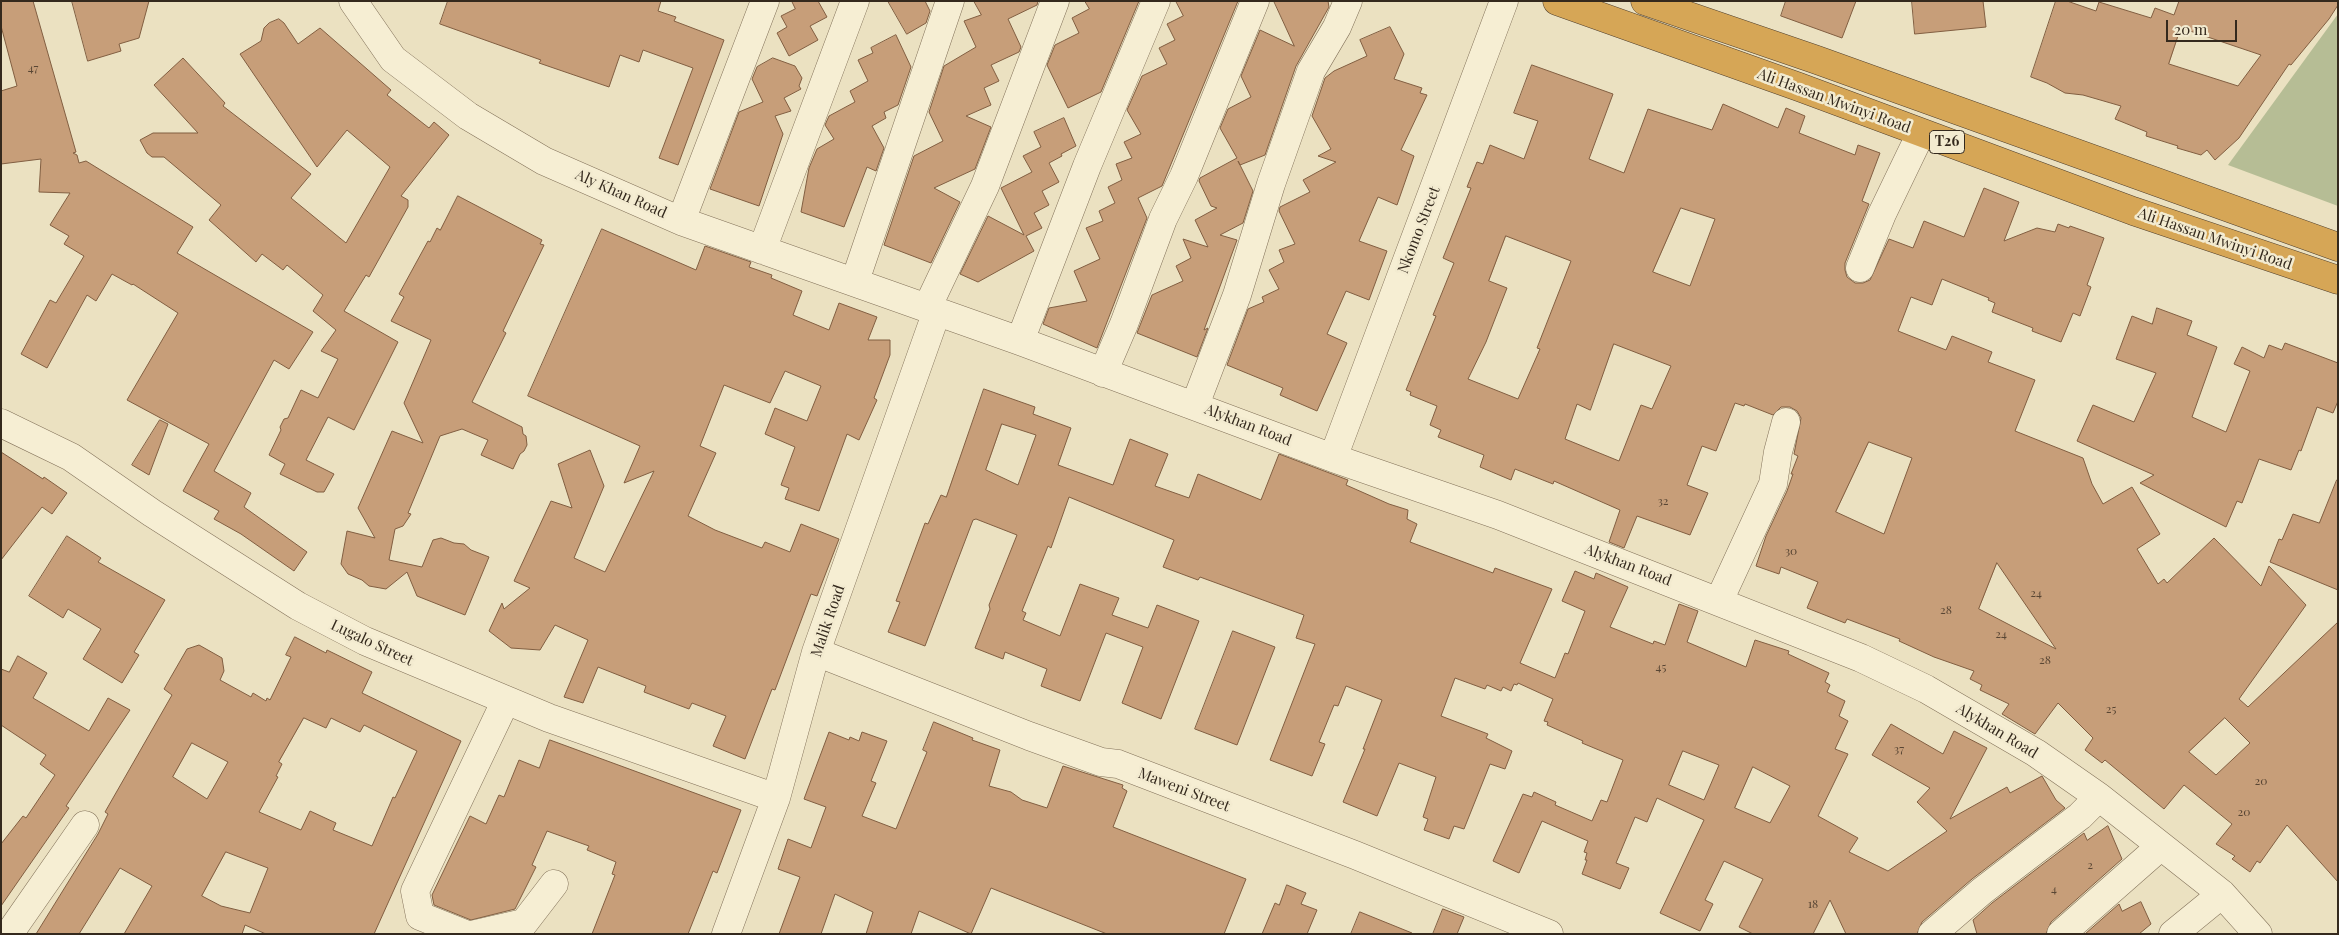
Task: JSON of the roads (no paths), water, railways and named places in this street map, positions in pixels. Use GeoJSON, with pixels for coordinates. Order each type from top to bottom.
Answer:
{"type":"FeatureCollection","features":[{"type":"Feature","properties":{"kind":"highway","name":"Ali Hassan Mwinyi Road"},"geometry":{"type":"LineString","coordinates":[[1557,1],[2133,211],[2338,280]]}},
{"type":"Feature","properties":{"kind":"highway","name":"T26"},"geometry":{"type":"LineString","coordinates":[[1645,1],[1817,60],[2338,247]]}},
{"type":"Feature","properties":{"kind":"street","name":"Aly Khan Road"},"geometry":{"type":"LineString","coordinates":[[353,1],[393,58],[468,116],[544,161],[681,221],[932,310]]}},
{"type":"Feature","properties":{"kind":"street"},"geometry":{"type":"LineString","coordinates":[[681,221],[765,1]]}},
{"type":"Feature","properties":{"kind":"street"},"geometry":{"type":"LineString","coordinates":[[762,250],[855,1]]}},
{"type":"Feature","properties":{"kind":"street"},"geometry":{"type":"LineString","coordinates":[[854,281],[950,1]]}},
{"type":"Feature","properties":{"kind":"street","name":"Malik Road"},"geometry":{"type":"LineString","coordinates":[[726,934],[776,798],[816,652],[932,310],[985,186],[1055,1]]}},
{"type":"Feature","properties":{"kind":"street"},"geometry":{"type":"LineString","coordinates":[[1020,341],[1106,120],[1156,1]]}},
{"type":"Feature","properties":{"kind":"street"},"geometry":{"type":"LineString","coordinates":[[1103,373],[1124,324],[1163,219],[1184,176],[1255,1]]}},
{"type":"Feature","properties":{"kind":"street"},"geometry":{"type":"LineString","coordinates":[[1195,405],[1237,295],[1271,184],[1312,71],[1337,27],[1348,1]]}},
{"type":"Feature","properties":{"kind":"street","name":"Nkomo Street"},"geometry":{"type":"LineString","coordinates":[[1333,458],[1504,1]]}},
{"type":"Feature","properties":{"kind":"street"},"geometry":{"type":"LineString","coordinates":[[1860,268],[1882,214],[1921,133]]}},
{"type":"Feature","properties":{"kind":"street","name":"Alykhan Road"},"geometry":{"type":"LineString","coordinates":[[932,310],[1195,405],[1333,458],[1498,515],[1861,658],[1926,689],[2036,753],[2099,797],[2222,894],[2258,934]]}},
{"type":"Feature","properties":{"kind":"street"},"geometry":{"type":"LineString","coordinates":[[1719,601],[1773,484],[1778,452],[1786,422]]}},
{"type":"Feature","properties":{"kind":"street","name":"Lugalo Street"},"geometry":{"type":"LineString","coordinates":[[1,423],[71,456],[152,513],[298,606],[365,641],[550,718],[776,798]]}},
{"type":"Feature","properties":{"kind":"street","name":"Maweni Street"},"geometry":{"type":"LineString","coordinates":[[816,652],[1030,736],[1101,762],[1118,764],[1355,855],[1549,934]]}},
{"type":"Feature","properties":{"kind":"street"},"geometry":{"type":"LineString","coordinates":[[464,934],[420,916],[415,891],[506,700]]}},
{"type":"Feature","properties":{"kind":"street"},"geometry":{"type":"LineString","coordinates":[[1932,934],[1982,891],[2080,816],[2099,797]]}},
{"type":"Feature","properties":{"kind":"street"},"geometry":{"type":"LineString","coordinates":[[9,934],[85,825]]}},
{"type":"Feature","properties":{"kind":"street"},"geometry":{"type":"LineString","coordinates":[[2061,934],[2161,846]]}},
{"type":"Feature","properties":{"kind":"street"},"geometry":{"type":"LineString","coordinates":[[476,934],[524,924],[554,884]]}},
{"type":"Feature","properties":{"kind":"street"},"geometry":{"type":"LineString","coordinates":[[2173,934],[2222,894]]}}]}
